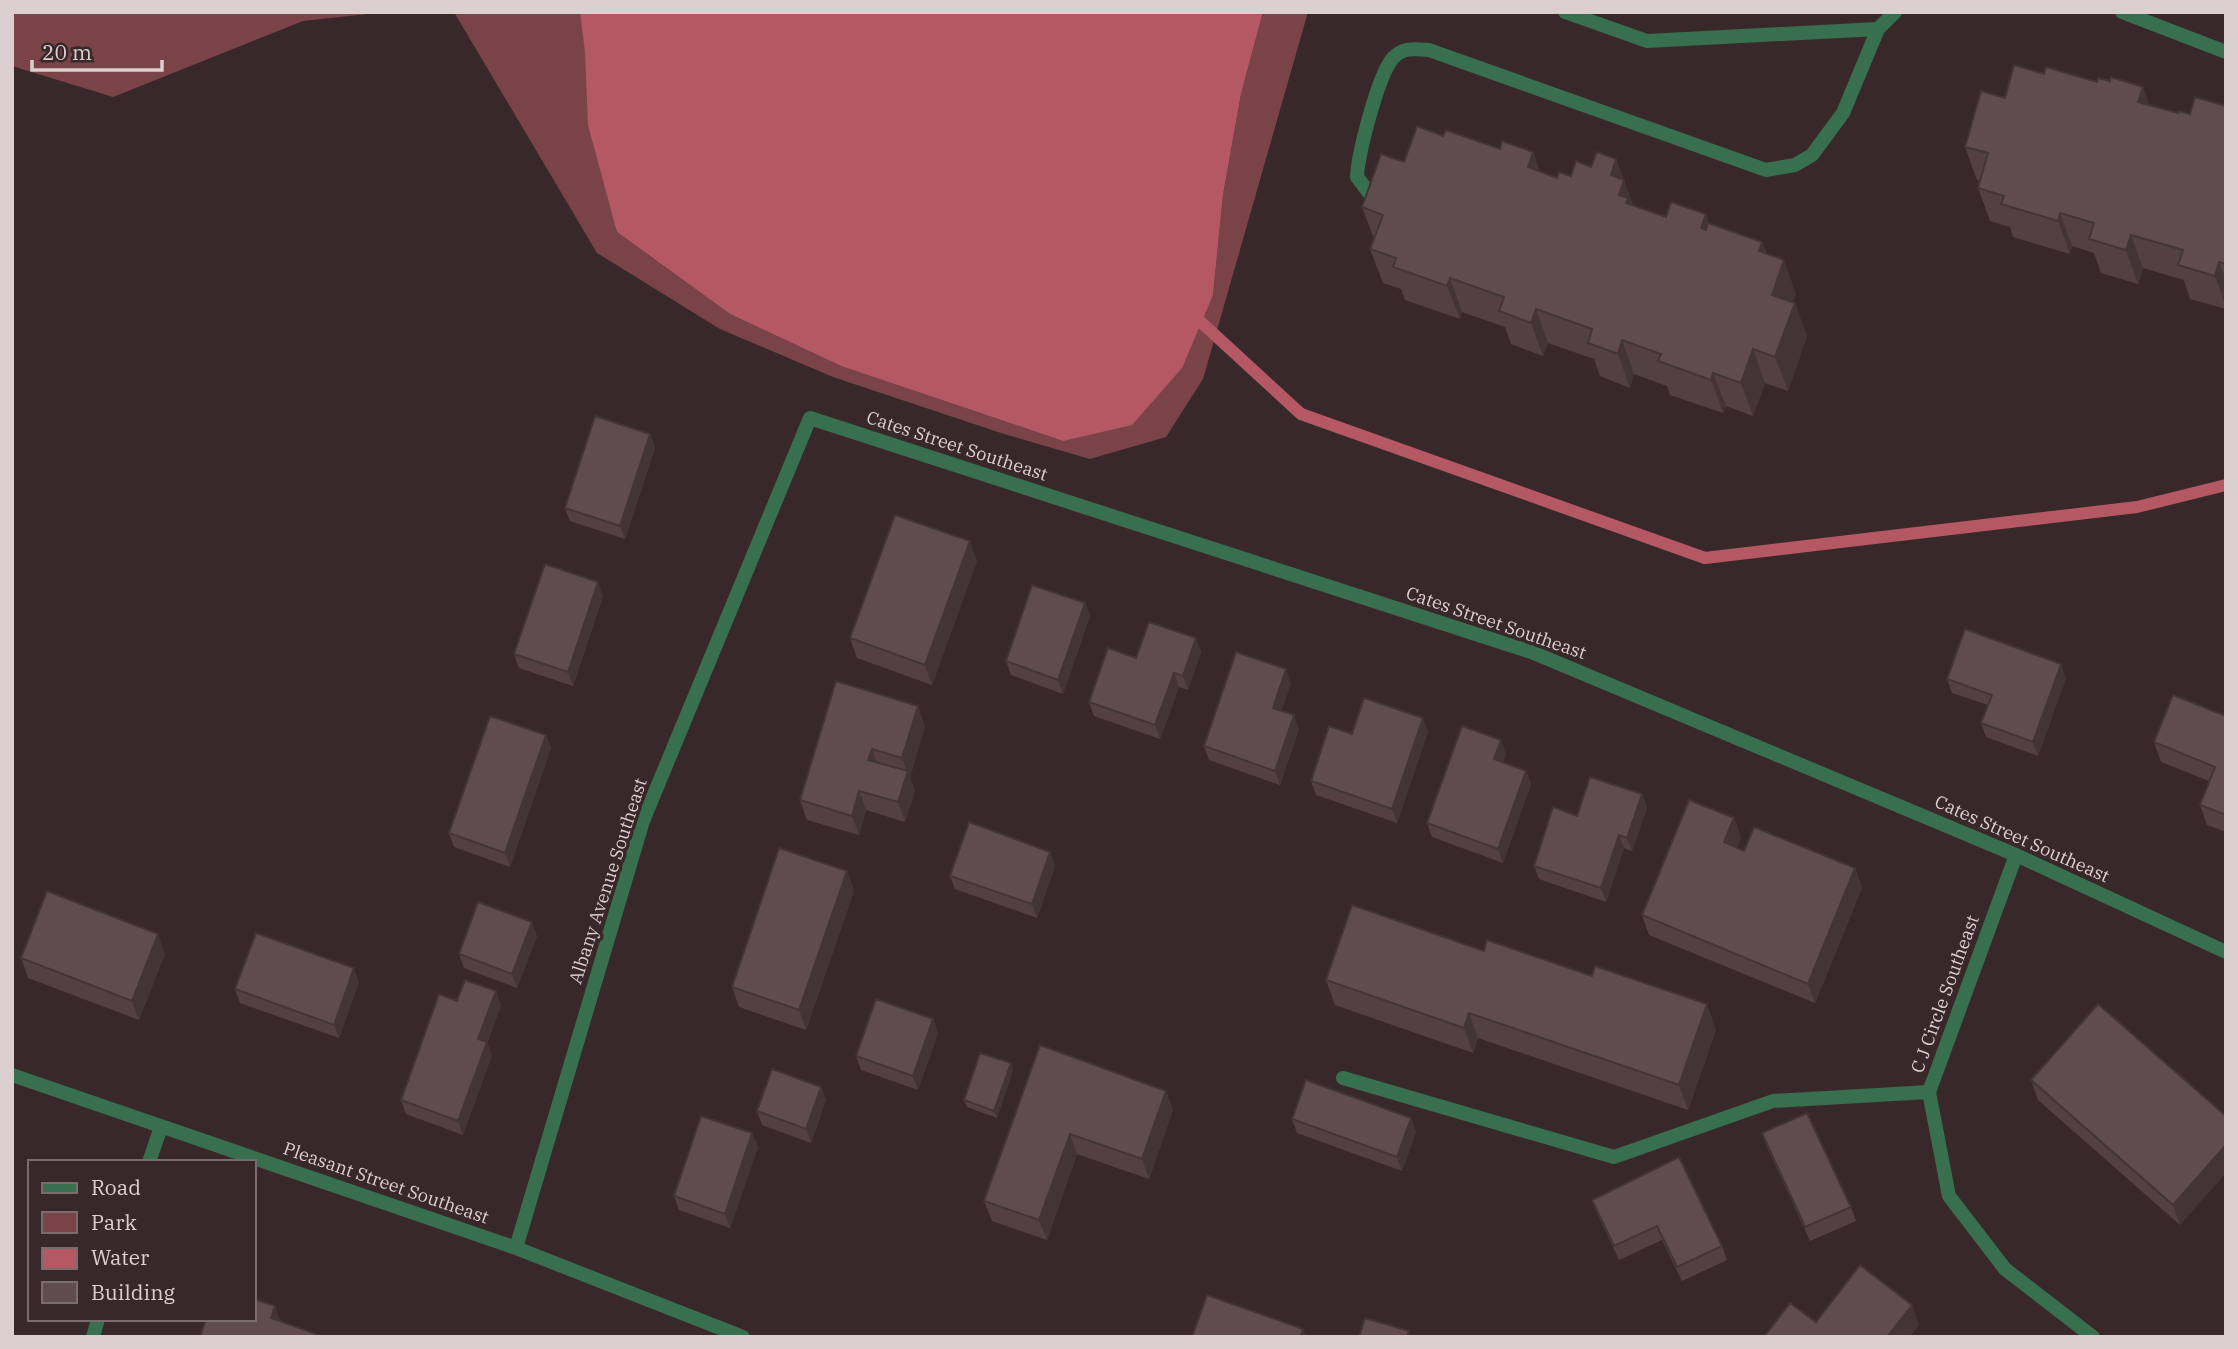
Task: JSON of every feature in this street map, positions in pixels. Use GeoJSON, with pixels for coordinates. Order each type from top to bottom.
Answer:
{"type":"FeatureCollection","features":[{"type":"Feature","properties":{"kind":"street"},"geometry":{"type":"LineString","coordinates":[[1565,12],[1647,41],[1878,29]]}},
{"type":"Feature","properties":{"kind":"street"},"geometry":{"type":"LineString","coordinates":[[1388,204],[1373,198],[1357,177],[1358,161],[1385,71],[1395,56],[1409,48],[1429,50],[1766,170],[1795,165],[1812,155],[1843,113],[1878,29],[1895,12]]}},
{"type":"Feature","properties":{"kind":"street"},"geometry":{"type":"LineString","coordinates":[[2122,12],[2226,52]]}},
{"type":"Feature","properties":{"kind":"street","name":"Cates Street Southeast"},"geometry":{"type":"LineString","coordinates":[[810,418],[1534,653],[2015,855],[2226,952]]}},
{"type":"Feature","properties":{"kind":"street","name":"Albany Avenue Southeast"},"geometry":{"type":"LineString","coordinates":[[516,1248],[643,821],[810,418]]}},
{"type":"Feature","properties":{"kind":"street","name":"C J Circle Southeast"},"geometry":{"type":"LineString","coordinates":[[2015,855],[1929,1092],[1949,1196],[2005,1269],[2093,1337]]}},
{"type":"Feature","properties":{"kind":"street","name":"Pleasant Street Southeast"},"geometry":{"type":"LineString","coordinates":[[12,1075],[516,1248],[743,1337]]}},
{"type":"Feature","properties":{"kind":"street"},"geometry":{"type":"LineString","coordinates":[[1343,1078],[1614,1157],[1773,1101],[1929,1092]]}},
{"type":"Feature","properties":{"kind":"street"},"geometry":{"type":"LineString","coordinates":[[150,1160],[160,1127]]}},
{"type":"Feature","properties":{"kind":"green space"},"geometry":{"type":"Polygon","coordinates":[[[12,12],[386,12],[303,21],[113,97],[12,66],[12,12]]]}},
{"type":"Feature","properties":{"kind":"green space"},"geometry":{"type":"Polygon","coordinates":[[[454,12],[580,12],[617,232],[730,314],[841,366],[1063,441],[1213,295],[1223,195],[1241,94],[1263,12],[1308,12],[1203,379],[1166,437],[1090,459],[1001,433],[833,377],[720,329],[597,253],[454,12]]]}},
{"type":"Feature","properties":{"kind":"water"},"geometry":{"type":"Polygon","coordinates":[[[580,12],[1263,12],[1241,94],[1223,195],[1213,295],[1182,368],[1132,425],[1063,441],[841,366],[730,314],[617,232],[588,125],[585,52],[580,12]]]}},
{"type":"Feature","properties":{"kind":"building"},"geometry":{"type":"Polygon","coordinates":[[[2014,65],[2044,74],[2046,67],[2097,82],[2098,78],[2110,81],[2111,77],[2143,87],[2138,102],[2178,113],[2190,114],[2195,97],[2226,106],[2226,264],[2219,262],[2215,276],[2178,265],[2183,250],[2131,235],[2126,250],[2089,239],[2094,223],[2060,213],[2058,221],[2001,204],[2004,196],[1978,188],[1988,153],[1965,147],[1981,91],[2005,98],[2014,65]]]}},
{"type":"Feature","properties":{"kind":"building"},"geometry":{"type":"Polygon","coordinates":[[[1417,126],[1443,136],[1446,130],[1500,149],[1502,141],[1533,152],[1528,167],[1557,178],[1559,172],[1571,176],[1576,161],[1591,167],[1597,152],[1616,159],[1611,175],[1624,180],[1619,195],[1628,198],[1626,203],[1666,217],[1671,202],[1706,214],[1701,228],[1706,230],[1708,223],[1762,242],[1759,251],[1784,260],[1772,295],[1795,303],[1775,357],[1753,349],[1741,383],[1713,373],[1711,380],[1658,361],[1661,354],[1622,340],[1618,354],[1588,343],[1592,329],[1536,309],[1531,323],[1499,311],[1504,297],[1450,278],[1447,286],[1393,267],[1396,258],[1370,249],[1383,215],[1362,207],[1381,154],[1404,162],[1417,126]]]}},
{"type":"Feature","properties":{"kind":"building"},"geometry":{"type":"Polygon","coordinates":[[[595,416],[650,434],[620,526],[565,508],[595,416]]]}},
{"type":"Feature","properties":{"kind":"building"},"geometry":{"type":"Polygon","coordinates":[[[895,515],[970,541],[925,665],[850,638],[895,515]]]}},
{"type":"Feature","properties":{"kind":"building"},"geometry":{"type":"Polygon","coordinates":[[[545,564],[598,582],[568,672],[514,654],[545,564]]]}},
{"type":"Feature","properties":{"kind":"building"},"geometry":{"type":"Polygon","coordinates":[[[1032,585],[1085,603],[1058,680],[1006,661],[1032,585]]]}},
{"type":"Feature","properties":{"kind":"building"},"geometry":{"type":"Polygon","coordinates":[[[1149,622],[1196,638],[1183,676],[1174,673],[1155,725],[1089,702],[1108,648],[1136,658],[1149,622]]]}},
{"type":"Feature","properties":{"kind":"building"},"geometry":{"type":"Polygon","coordinates":[[[1965,629],[2061,664],[2033,742],[1981,723],[1992,695],[1947,679],[1965,629]]]}},
{"type":"Feature","properties":{"kind":"building"},"geometry":{"type":"Polygon","coordinates":[[[1236,652],[1286,669],[1273,708],[1294,715],[1275,771],[1204,746],[1236,652]]]}},
{"type":"Feature","properties":{"kind":"building"},"geometry":{"type":"Polygon","coordinates":[[[836,681],[918,706],[902,758],[872,749],[868,760],[908,771],[898,802],[859,791],[852,816],[800,800],[836,681]]]}},
{"type":"Feature","properties":{"kind":"building"},"geometry":{"type":"Polygon","coordinates":[[[2173,695],[2226,716],[2226,815],[2200,805],[2215,767],[2154,742],[2173,695]]]}},
{"type":"Feature","properties":{"kind":"building"},"geometry":{"type":"Polygon","coordinates":[[[1364,698],[1423,718],[1392,809],[1311,781],[1329,726],[1352,734],[1364,698]]]}},
{"type":"Feature","properties":{"kind":"building"},"geometry":{"type":"Polygon","coordinates":[[[490,716],[546,735],[505,853],[449,833],[490,716]]]}},
{"type":"Feature","properties":{"kind":"building"},"geometry":{"type":"Polygon","coordinates":[[[1462,726],[1501,740],[1494,759],[1526,771],[1498,849],[1427,823],[1462,726]]]}},
{"type":"Feature","properties":{"kind":"building"},"geometry":{"type":"Polygon","coordinates":[[[1590,777],[1642,794],[1627,838],[1619,835],[1601,888],[1534,866],[1553,807],[1577,816],[1590,777]]]}},
{"type":"Feature","properties":{"kind":"building"},"geometry":{"type":"Polygon","coordinates":[[[1689,800],[1734,818],[1724,842],[1744,851],[1754,827],[1855,868],[1808,984],[1642,915],[1689,800]]]}},
{"type":"Feature","properties":{"kind":"building"},"geometry":{"type":"Polygon","coordinates":[[[969,822],[1050,852],[1032,904],[950,876],[969,822]]]}},
{"type":"Feature","properties":{"kind":"building"},"geometry":{"type":"Polygon","coordinates":[[[779,848],[847,871],[799,1010],[732,987],[779,848]]]}},
{"type":"Feature","properties":{"kind":"building"},"geometry":{"type":"Polygon","coordinates":[[[47,891],[158,934],[132,1001],[21,958],[47,891]]]}},
{"type":"Feature","properties":{"kind":"building"},"geometry":{"type":"Polygon","coordinates":[[[478,902],[532,922],[512,974],[459,954],[478,902]]]}},
{"type":"Feature","properties":{"kind":"building"},"geometry":{"type":"Polygon","coordinates":[[[1352,905],[1484,951],[1487,940],[1592,976],[1595,966],[1707,1004],[1679,1085],[1469,1013],[1464,1028],[1326,980],[1352,905]]]}},
{"type":"Feature","properties":{"kind":"building"},"geometry":{"type":"Polygon","coordinates":[[[256,933],[354,968],[334,1025],[235,989],[256,933]]]}},
{"type":"Feature","properties":{"kind":"building"},"geometry":{"type":"Polygon","coordinates":[[[465,980],[496,991],[478,1039],[487,1042],[458,1121],[401,1100],[439,994],[457,1001],[465,980]]]}},
{"type":"Feature","properties":{"kind":"building"},"geometry":{"type":"Polygon","coordinates":[[[876,999],[933,1019],[913,1076],[856,1056],[876,999]]]}},
{"type":"Feature","properties":{"kind":"building"},"geometry":{"type":"Polygon","coordinates":[[[2098,1004],[2226,1116],[2226,1145],[2173,1205],[2031,1080],[2098,1004]]]}},
{"type":"Feature","properties":{"kind":"building"},"geometry":{"type":"Polygon","coordinates":[[[1040,1045],[1166,1091],[1142,1159],[1070,1134],[1039,1220],[984,1201],[1040,1045]]]}},
{"type":"Feature","properties":{"kind":"building"},"geometry":{"type":"Polygon","coordinates":[[[980,1053],[1011,1063],[994,1111],[964,1100],[980,1053]]]}},
{"type":"Feature","properties":{"kind":"building"},"geometry":{"type":"Polygon","coordinates":[[[772,1069],[821,1087],[806,1129],[757,1111],[772,1069]]]}},
{"type":"Feature","properties":{"kind":"building"},"geometry":{"type":"Polygon","coordinates":[[[1306,1080],[1411,1118],[1397,1157],[1292,1119],[1306,1080]]]}},
{"type":"Feature","properties":{"kind":"building"},"geometry":{"type":"Polygon","coordinates":[[[1807,1113],[1851,1207],[1805,1227],[1762,1133],[1807,1113]]]}},
{"type":"Feature","properties":{"kind":"building"},"geometry":{"type":"Polygon","coordinates":[[[701,1116],[752,1133],[725,1214],[674,1196],[701,1116]]]}},
{"type":"Feature","properties":{"kind":"building"},"geometry":{"type":"Polygon","coordinates":[[[1679,1157],[1722,1246],[1677,1267],[1657,1226],[1614,1246],[1592,1200],[1679,1157]]]}},
{"type":"Feature","properties":{"kind":"building"},"geometry":{"type":"Polygon","coordinates":[[[1860,1265],[1912,1305],[1887,1337],[1764,1337],[1790,1303],[1816,1322],[1860,1265]]]}},
{"type":"Feature","properties":{"kind":"building"},"geometry":{"type":"Polygon","coordinates":[[[1207,1295],[1303,1329],[1300,1337],[1192,1337],[1207,1295]]]}},
{"type":"Feature","properties":{"kind":"building"},"geometry":{"type":"Polygon","coordinates":[[[256,1300],[275,1306],[271,1318],[319,1335],[318,1337],[200,1337],[205,1321],[256,1321],[256,1300]]]}},
{"type":"Feature","properties":{"kind":"building"},"geometry":{"type":"Polygon","coordinates":[[[1365,1318],[1409,1331],[1407,1337],[1359,1337],[1365,1318]]]}},
{"type":"Feature","properties":{"kind":"waterway"},"geometry":{"type":"LineString","coordinates":[[1191,313],[1301,414],[1705,558],[2137,507],[2226,485]]}}]}
